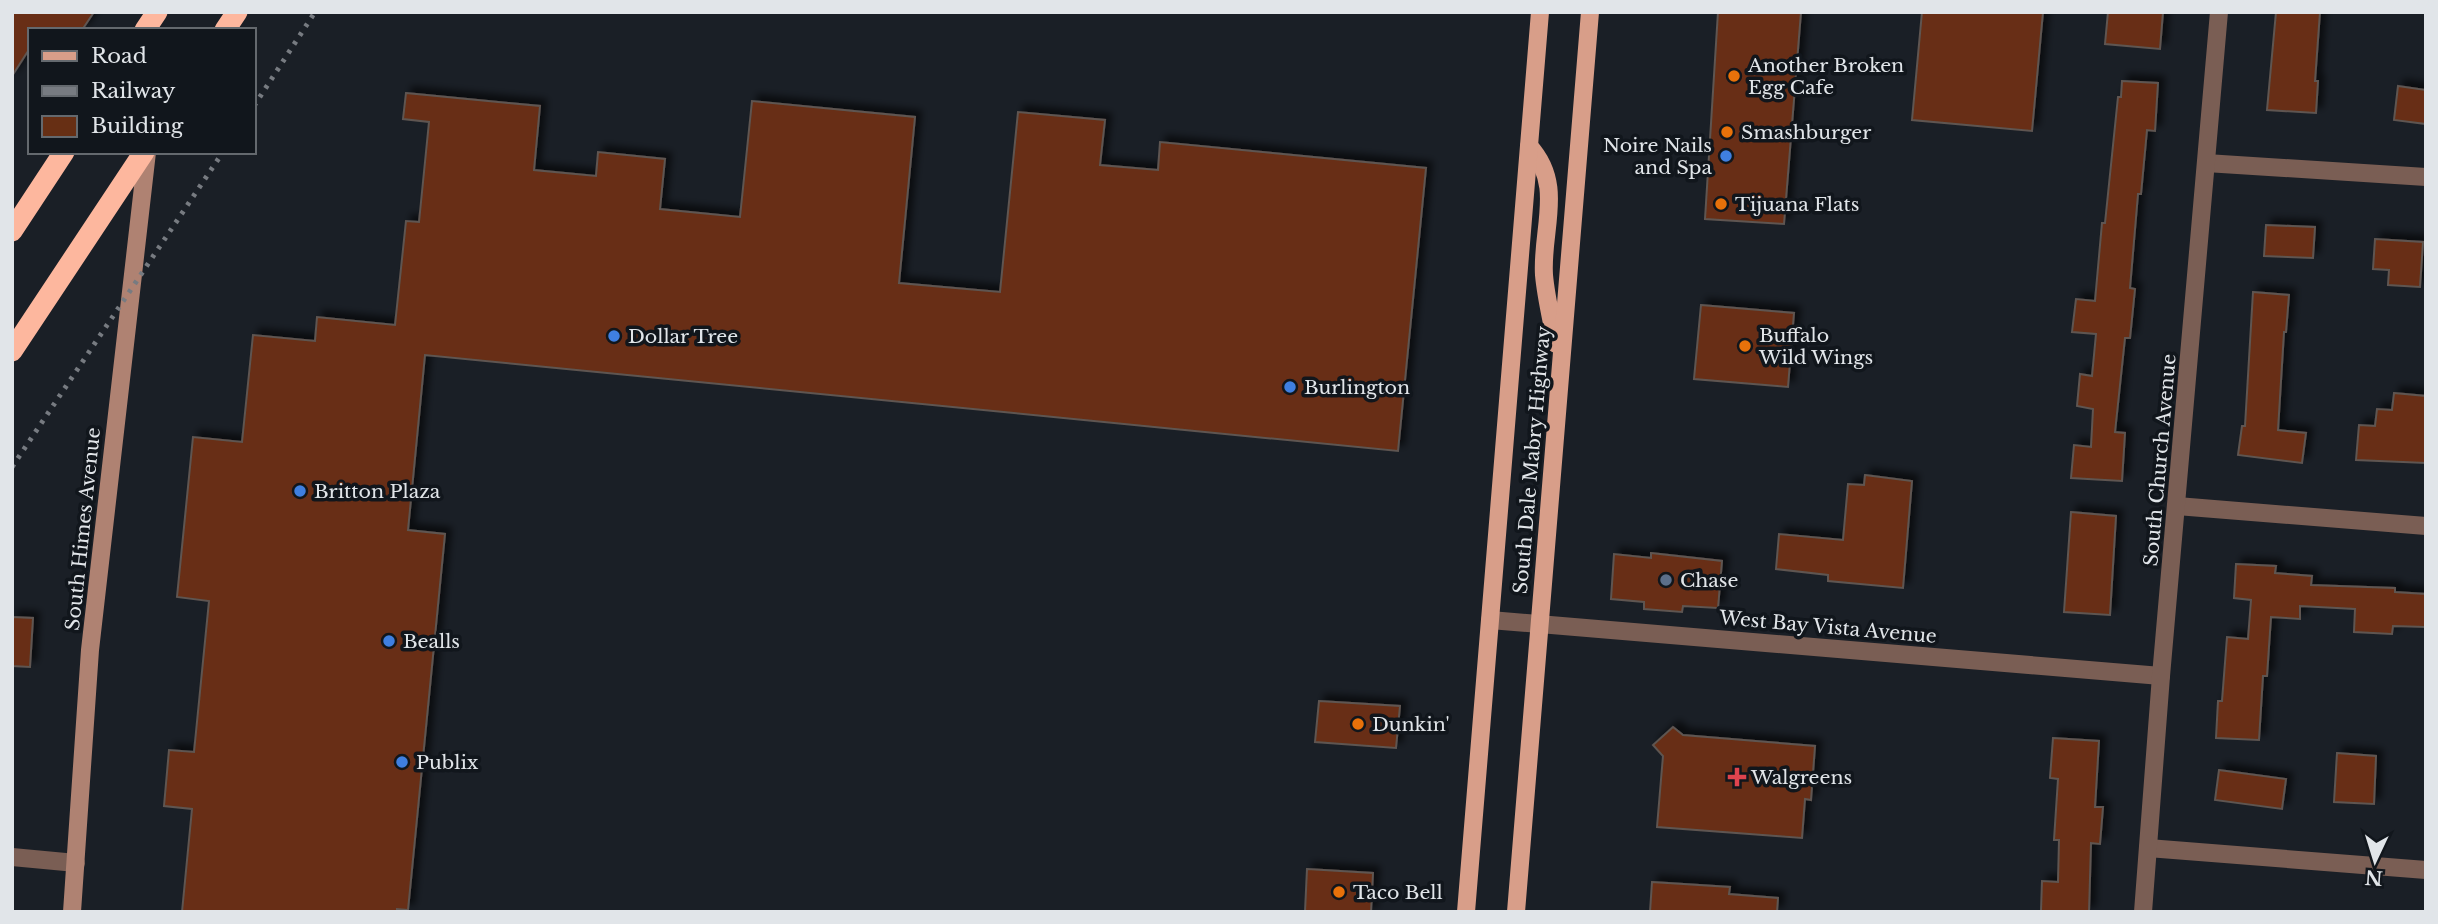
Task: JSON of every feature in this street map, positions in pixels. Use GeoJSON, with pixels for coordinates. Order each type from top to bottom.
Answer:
{"type":"FeatureCollection","features":[{"type":"Feature","properties":{"kind":"highway"},"geometry":{"type":"LineString","coordinates":[[146,28],[157,12]]}},
{"type":"Feature","properties":{"kind":"highway"},"geometry":{"type":"LineString","coordinates":[[226,28],[237,12]]}},
{"type":"Feature","properties":{"kind":"highway"},"geometry":{"type":"LineString","coordinates":[[12,351],[144,154]]}},
{"type":"Feature","properties":{"kind":"highway"},"geometry":{"type":"LineString","coordinates":[[12,231],[59,161]]}},
{"type":"Feature","properties":{"kind":"main road","name":"South Dale Mabry Highway"},"geometry":{"type":"LineString","coordinates":[[1466,912],[1540,12]]}},
{"type":"Feature","properties":{"kind":"main road","name":"South Dale Mabry Highway"},"geometry":{"type":"LineString","coordinates":[[1516,912],[1590,12]]}},
{"type":"Feature","properties":{"kind":"main road"},"geometry":{"type":"LineString","coordinates":[[1529,146],[1540,158],[1550,190],[1544,274],[1560,372]]}},
{"type":"Feature","properties":{"kind":"street","name":"South Church Avenue"},"geometry":{"type":"LineString","coordinates":[[2143,912],[2219,12]]}},
{"type":"Feature","properties":{"kind":"street","name":"South Himes Avenue"},"geometry":{"type":"LineString","coordinates":[[72,912],[90,650],[145,154]]}},
{"type":"Feature","properties":{"kind":"street"},"geometry":{"type":"LineString","coordinates":[[2206,163],[2426,177]]}},
{"type":"Feature","properties":{"kind":"street"},"geometry":{"type":"LineString","coordinates":[[2177,506],[2426,526]]}},
{"type":"Feature","properties":{"kind":"street","name":"West Bay Vista Avenue"},"geometry":{"type":"LineString","coordinates":[[1490,620],[2161,676]]}},
{"type":"Feature","properties":{"kind":"street"},"geometry":{"type":"LineString","coordinates":[[2148,848],[2426,870]]}},
{"type":"Feature","properties":{"kind":"street"},"geometry":{"type":"LineString","coordinates":[[12,857],[76,863]]}},
{"type":"Feature","properties":{"kind":"building"},"geometry":{"type":"Polygon","coordinates":[[[12,12],[94,12],[83,28],[28,28],[28,51],[12,76],[12,12]]]}},
{"type":"Feature","properties":{"kind":"building"},"geometry":{"type":"Polygon","coordinates":[[[1718,12],[1801,12],[1784,224],[1705,219],[1718,12]]]}},
{"type":"Feature","properties":{"kind":"building"},"geometry":{"type":"Polygon","coordinates":[[[1922,12],[2043,12],[2032,131],[1912,120],[1922,12]]]}},
{"type":"Feature","properties":{"kind":"building"},"geometry":{"type":"Polygon","coordinates":[[[2108,12],[2163,12],[2160,49],[2105,44],[2108,12]]]}},
{"type":"Feature","properties":{"kind":"building"},"geometry":{"type":"Polygon","coordinates":[[[2276,12],[2320,12],[2315,81],[2318,81],[2316,113],[2267,110],[2276,12]]]}},
{"type":"Feature","properties":{"kind":"building"},"geometry":{"type":"Polygon","coordinates":[[[2122,81],[2158,83],[2155,131],[2147,130],[2141,194],[2138,194],[2130,288],[2135,289],[2130,338],[2125,338],[2115,432],[2125,433],[2122,481],[2071,478],[2074,445],[2091,447],[2093,409],[2077,406],[2080,374],[2092,376],[2096,334],[2072,332],[2076,299],[2095,301],[2102,223],[2105,223],[2122,81]]]}},
{"type":"Feature","properties":{"kind":"building"},"geometry":{"type":"Polygon","coordinates":[[[2398,86],[2426,90],[2426,124],[2394,120],[2398,86]]]}},
{"type":"Feature","properties":{"kind":"building","name":"Britton Plaza"},"geometry":{"type":"Polygon","coordinates":[[[406,93],[540,106],[534,170],[596,176],[598,152],[665,159],[660,209],[740,217],[752,101],[915,117],[899,283],[1000,292],[1018,112],[1105,120],[1100,165],[1158,170],[1160,142],[1426,168],[1398,451],[425,355],[408,530],[445,534],[408,910],[182,912],[192,809],[164,806],[169,750],[194,752],[209,601],[177,597],[193,437],[242,442],[253,335],[315,341],[317,317],[395,325],[406,221],[419,222],[429,122],[403,119],[406,93]]]}},
{"type":"Feature","properties":{"kind":"building"},"geometry":{"type":"Polygon","coordinates":[[[2266,225],[2315,227],[2313,258],[2264,256],[2266,225]]]}},
{"type":"Feature","properties":{"kind":"building"},"geometry":{"type":"Polygon","coordinates":[[[2375,239],[2423,242],[2420,287],[2388,285],[2389,270],[2373,269],[2375,239]]]}},
{"type":"Feature","properties":{"kind":"building"},"geometry":{"type":"Polygon","coordinates":[[[2253,292],[2289,295],[2278,430],[2306,433],[2302,463],[2238,455],[2242,426],[2245,426],[2253,292]]]}},
{"type":"Feature","properties":{"kind":"building","name":"Buffalo Wild Wings"},"geometry":{"type":"Polygon","coordinates":[[[1701,305],[1794,313],[1788,387],[1694,379],[1701,305]]]}},
{"type":"Feature","properties":{"kind":"building"},"geometry":{"type":"Polygon","coordinates":[[[2394,393],[2426,396],[2426,463],[2356,460],[2359,425],[2375,426],[2377,409],[2392,410],[2394,393]]]}},
{"type":"Feature","properties":{"kind":"building"},"geometry":{"type":"Polygon","coordinates":[[[1865,475],[1912,481],[1903,588],[1828,581],[1828,575],[1776,569],[1779,534],[1843,540],[1848,484],[1864,485],[1865,475]]]}},
{"type":"Feature","properties":{"kind":"building"},"geometry":{"type":"Polygon","coordinates":[[[2071,512],[2116,516],[2110,615],[2064,612],[2071,512]]]}},
{"type":"Feature","properties":{"kind":"building","name":"Chase"},"geometry":{"type":"Polygon","coordinates":[[[1651,553],[1722,561],[1718,608],[1683,606],[1682,612],[1644,609],[1644,602],[1611,599],[1614,554],[1651,558],[1651,553]]]}},
{"type":"Feature","properties":{"kind":"building"},"geometry":{"type":"Polygon","coordinates":[[[2236,564],[2276,566],[2275,573],[2312,576],[2311,585],[2395,588],[2395,592],[2426,594],[2426,627],[2393,626],[2392,634],[2354,632],[2355,609],[2300,606],[2300,619],[2271,617],[2267,676],[2263,676],[2259,740],[2216,738],[2227,637],[2248,639],[2251,600],[2234,598],[2236,564]]]}},
{"type":"Feature","properties":{"kind":"building"},"geometry":{"type":"Polygon","coordinates":[[[12,617],[33,618],[30,667],[12,666],[12,617]]]}},
{"type":"Feature","properties":{"kind":"building","name":"Dunkin'"},"geometry":{"type":"Polygon","coordinates":[[[1319,701],[1400,706],[1396,748],[1315,742],[1319,701]]]}},
{"type":"Feature","properties":{"kind":"building","name":"Walgreens"},"geometry":{"type":"Polygon","coordinates":[[[1673,727],[1683,735],[1815,746],[1811,800],[1805,799],[1802,838],[1657,827],[1663,756],[1653,745],[1673,727]]]}},
{"type":"Feature","properties":{"kind":"building"},"geometry":{"type":"Polygon","coordinates":[[[2053,738],[2099,741],[2095,807],[2103,807],[2100,844],[2091,843],[2089,912],[2041,911],[2042,881],[2058,882],[2059,840],[2054,840],[2058,779],[2050,778],[2053,738]]]}},
{"type":"Feature","properties":{"kind":"building"},"geometry":{"type":"Polygon","coordinates":[[[2337,753],[2376,756],[2374,804],[2334,802],[2337,753]]]}},
{"type":"Feature","properties":{"kind":"building"},"geometry":{"type":"Polygon","coordinates":[[[2219,770],[2286,779],[2282,809],[2215,800],[2219,770]]]}},
{"type":"Feature","properties":{"kind":"building","name":"Taco Bell"},"geometry":{"type":"Polygon","coordinates":[[[1307,869],[1373,873],[1371,912],[1305,912],[1307,869]]]}},
{"type":"Feature","properties":{"kind":"building"},"geometry":{"type":"Polygon","coordinates":[[[1652,882],[1730,887],[1729,894],[1778,898],[1777,912],[1650,912],[1652,882]]]}},
{"type":"Feature","properties":{"kind":"railway"},"geometry":{"type":"LineString","coordinates":[[256,103],[315,12]]}},
{"type":"Feature","properties":{"kind":"railway"},"geometry":{"type":"LineString","coordinates":[[12,467],[222,154]]}},
{"type":"Feature","properties":{"kind":"place","name":"Another Broken Egg Cafe"},"geometry":{"type":"Point","coordinates":[1734,76]}},
{"type":"Feature","properties":{"kind":"place","name":"Smashburger"},"geometry":{"type":"Point","coordinates":[1727,132]}},
{"type":"Feature","properties":{"kind":"place","name":"Noire Nails and Spa"},"geometry":{"type":"Point","coordinates":[1726,156]}},
{"type":"Feature","properties":{"kind":"place","name":"Tijuana Flats"},"geometry":{"type":"Point","coordinates":[1721,204]}},
{"type":"Feature","properties":{"kind":"place","name":"Dollar Tree"},"geometry":{"type":"Point","coordinates":[614,336]}},
{"type":"Feature","properties":{"kind":"place","name":"Buffalo Wild Wings"},"geometry":{"type":"Point","coordinates":[1745,346]}},
{"type":"Feature","properties":{"kind":"place","name":"Burlington"},"geometry":{"type":"Point","coordinates":[1290,387]}},
{"type":"Feature","properties":{"kind":"place","name":"Britton Plaza"},"geometry":{"type":"Point","coordinates":[300,491]}},
{"type":"Feature","properties":{"kind":"place","name":"Chase"},"geometry":{"type":"Point","coordinates":[1666,580]}},
{"type":"Feature","properties":{"kind":"place","name":"Bealls"},"geometry":{"type":"Point","coordinates":[389,641]}},
{"type":"Feature","properties":{"kind":"place","name":"Dunkin'"},"geometry":{"type":"Point","coordinates":[1358,724]}},
{"type":"Feature","properties":{"kind":"place","name":"Publix"},"geometry":{"type":"Point","coordinates":[402,762]}},
{"type":"Feature","properties":{"kind":"place","name":"Walgreens"},"geometry":{"type":"Point","coordinates":[1737,777]}},
{"type":"Feature","properties":{"kind":"place","name":"Taco Bell"},"geometry":{"type":"Point","coordinates":[1339,892]}}]}
